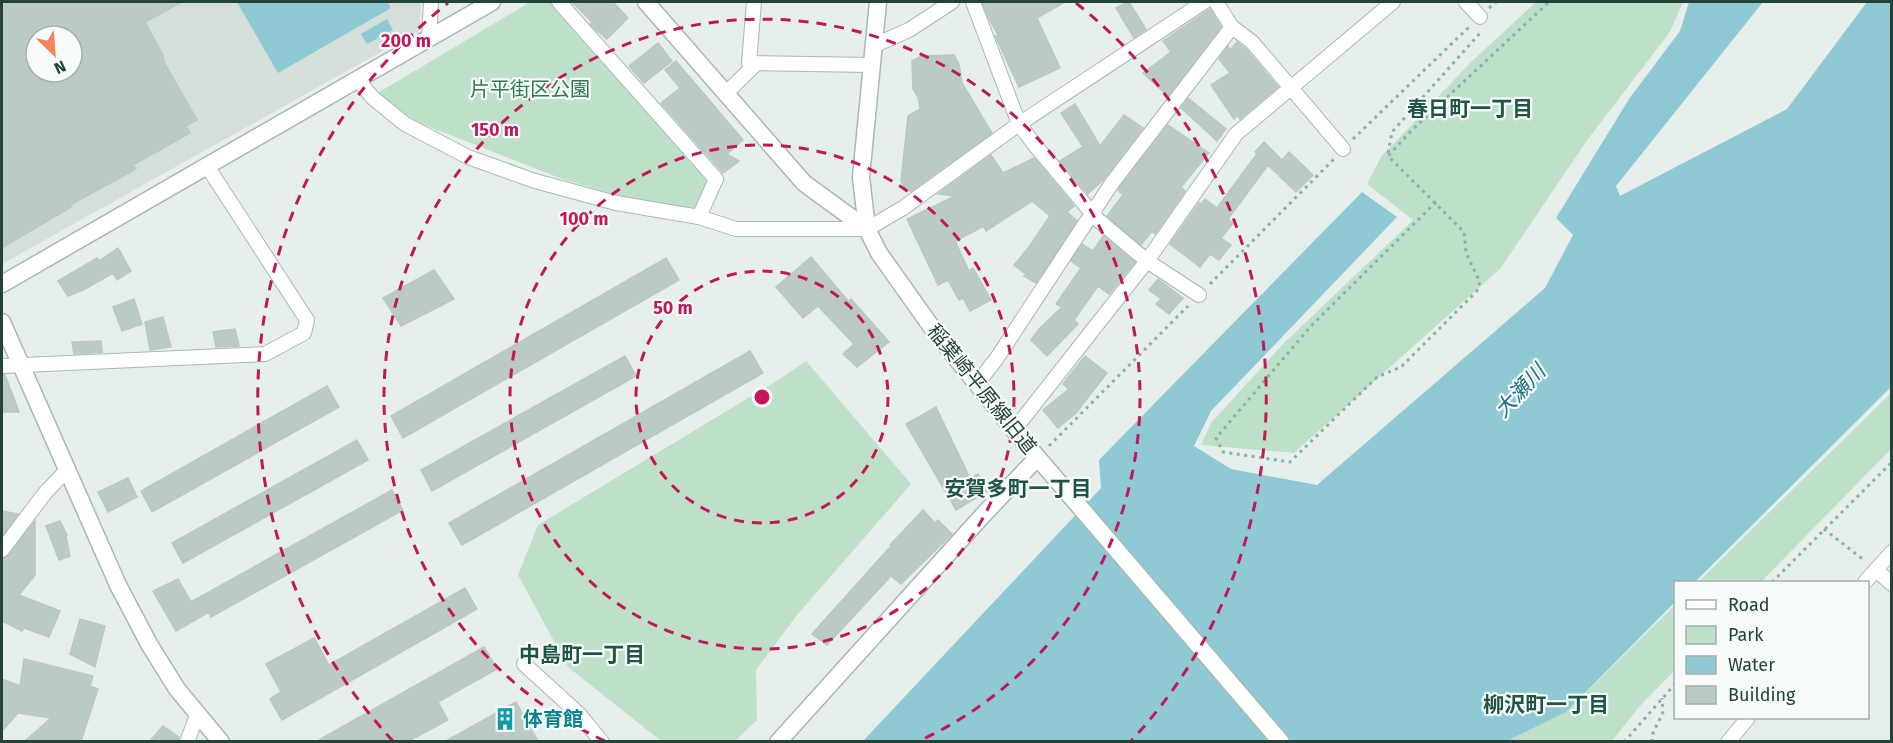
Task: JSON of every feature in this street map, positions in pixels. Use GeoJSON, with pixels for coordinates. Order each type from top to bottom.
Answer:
{"type":"FeatureCollection","features":[{"type":"Feature","properties":{"kind":"street"},"geometry":{"type":"LineString","coordinates":[[429,38],[431,2]]}},
{"type":"Feature","properties":{"kind":"street"},"geometry":{"type":"LineString","coordinates":[[2,284],[492,2]]}},
{"type":"Feature","properties":{"kind":"street"},"geometry":{"type":"LineString","coordinates":[[559,2],[716,179],[699,217]]}},
{"type":"Feature","properties":{"kind":"street"},"geometry":{"type":"LineString","coordinates":[[646,2],[804,183],[867,229]]}},
{"type":"Feature","properties":{"kind":"street"},"geometry":{"type":"LineString","coordinates":[[754,2],[749,63],[872,65]]}},
{"type":"Feature","properties":{"kind":"street","name":"稲葉崎平原線旧道"},"geometry":{"type":"LineString","coordinates":[[878,2],[861,177],[867,229],[885,262],[935,332],[1014,430],[1281,741]]}},
{"type":"Feature","properties":{"kind":"street"},"geometry":{"type":"LineString","coordinates":[[873,46],[909,30],[952,2]]}},
{"type":"Feature","properties":{"kind":"street"},"geometry":{"type":"LineString","coordinates":[[973,2],[1019,124],[1034,144],[1092,213],[1147,261],[1199,295]]}},
{"type":"Feature","properties":{"kind":"street"},"geometry":{"type":"LineString","coordinates":[[357,79],[373,98],[405,124],[468,157],[535,181],[616,203],[699,217],[736,229],[867,229],[903,208],[1019,124],[1204,2]]}},
{"type":"Feature","properties":{"kind":"street"},"geometry":{"type":"LineString","coordinates":[[1216,2],[1232,27],[1252,42],[1343,149]]}},
{"type":"Feature","properties":{"kind":"street"},"geometry":{"type":"LineString","coordinates":[[1014,430],[1147,261],[1236,134],[1393,2]]}},
{"type":"Feature","properties":{"kind":"street"},"geometry":{"type":"LineString","coordinates":[[1466,2],[1480,16]]}},
{"type":"Feature","properties":{"kind":"street"},"geometry":{"type":"LineString","coordinates":[[977,384],[997,358],[1112,183],[1232,27]]}},
{"type":"Feature","properties":{"kind":"street"},"geometry":{"type":"LineString","coordinates":[[726,93],[757,63]]}},
{"type":"Feature","properties":{"kind":"street"},"geometry":{"type":"LineString","coordinates":[[2,366],[265,354],[304,333],[307,320],[207,166]]}},
{"type":"Feature","properties":{"kind":"street"},"geometry":{"type":"LineString","coordinates":[[2,322],[118,585],[177,689],[221,741]]}},
{"type":"Feature","properties":{"kind":"street"},"geometry":{"type":"LineString","coordinates":[[778,741],[1037,458]]}},
{"type":"Feature","properties":{"kind":"street"},"geometry":{"type":"LineString","coordinates":[[2,550],[45,493],[66,471]]}},
{"type":"Feature","properties":{"kind":"street"},"geometry":{"type":"LineString","coordinates":[[1866,581],[1892,552]]}},
{"type":"Feature","properties":{"kind":"street"},"geometry":{"type":"LineString","coordinates":[[1876,570],[1892,584]]}},
{"type":"Feature","properties":{"kind":"street"},"geometry":{"type":"LineString","coordinates":[[524,664],[579,714],[602,741]]}},
{"type":"Feature","properties":{"kind":"street"},"geometry":{"type":"LineString","coordinates":[[187,741],[198,713]]}},
{"type":"Feature","properties":{"kind":"street"},"geometry":{"type":"LineString","coordinates":[[1728,741],[1746,719]]}},
{"type":"Feature","properties":{"kind":"path"},"geometry":{"type":"LineString","coordinates":[[1388,156],[1412,130],[1549,2]]}},
{"type":"Feature","properties":{"kind":"path"},"geometry":{"type":"LineString","coordinates":[[1037,458],[1343,149],[1480,16]]}},
{"type":"Feature","properties":{"kind":"path"},"geometry":{"type":"LineString","coordinates":[[1388,156],[1392,132],[1483,29],[1480,16]]}},
{"type":"Feature","properties":{"kind":"path"},"geometry":{"type":"LineString","coordinates":[[1388,156],[1436,202],[1464,232],[1466,253],[1479,282],[1477,291],[1401,367],[1377,377],[1290,462],[1223,452],[1216,438],[1311,326],[1436,202]]}},
{"type":"Feature","properties":{"kind":"path"},"geometry":{"type":"LineString","coordinates":[[1773,581],[1892,462]]}},
{"type":"Feature","properties":{"kind":"path"},"geometry":{"type":"LineString","coordinates":[[1824,529],[1876,570]]}},
{"type":"Feature","properties":{"kind":"path"},"geometry":{"type":"LineString","coordinates":[[1624,741],[1674,685]]}},
{"type":"Feature","properties":{"kind":"path"},"geometry":{"type":"LineString","coordinates":[[1652,741],[1653,733],[1663,712],[1662,697]]}},
{"type":"Feature","properties":{"kind":"shaded area"},"geometry":{"type":"Polygon","coordinates":[[[2,2],[421,2],[420,30],[2,264],[2,2]]]}},
{"type":"Feature","properties":{"kind":"green space","name":"片平街区公園"},"geometry":{"type":"Polygon","coordinates":[[[530,2],[550,2],[712,182],[698,211],[632,199],[562,179],[417,122],[376,94],[530,2]]]}},
{"type":"Feature","properties":{"kind":"green space"},"geometry":{"type":"Polygon","coordinates":[[[1536,2],[1683,2],[1670,32],[1588,139],[1500,269],[1294,453],[1201,445],[1211,423],[1283,344],[1413,220],[1367,184],[1381,157],[1471,62],[1536,2]]]}},
{"type":"Feature","properties":{"kind":"green space"},"geometry":{"type":"Polygon","coordinates":[[[806,361],[911,484],[797,615],[756,670],[757,720],[735,741],[661,741],[568,667],[518,575],[538,525],[806,361]]]}},
{"type":"Feature","properties":{"kind":"green space"},"geometry":{"type":"Polygon","coordinates":[[[1891,393],[1891,449],[1762,581],[1699,581],[1891,393]]]}},
{"type":"Feature","properties":{"kind":"green space"},"geometry":{"type":"Polygon","coordinates":[[[1674,606],[1674,671],[1639,707],[1612,741],[1505,742],[1566,712],[1674,606]]]}},
{"type":"Feature","properties":{"kind":"water"},"geometry":{"type":"Polygon","coordinates":[[[237,2],[388,2],[391,8],[278,73],[237,2]]]}},
{"type":"Feature","properties":{"kind":"water","name":"大瀬川"},"geometry":{"type":"Polygon","coordinates":[[[1689,2],[1763,2],[1616,186],[1620,196],[1787,109],[1867,2],[1891,2],[1891,387],[1696,581],[1674,581],[1674,603],[1566,712],[1505,742],[862,742],[1101,488],[1099,460],[1362,192],[1397,217],[1211,411],[1194,446],[1231,469],[1317,485],[1545,288],[1573,235],[1556,218],[1629,99],[1680,31],[1689,2]]]}},
{"type":"Feature","properties":{"kind":"water"},"geometry":{"type":"Polygon","coordinates":[[[387,19],[393,30],[367,44],[361,34],[387,19]]]}},
{"type":"Feature","properties":{"kind":"building"},"geometry":{"type":"Polygon","coordinates":[[[2,2],[182,2],[145,22],[163,55],[164,62],[197,120],[186,126],[190,133],[133,165],[136,169],[70,205],[71,207],[2,248],[2,2]]]}},
{"type":"Feature","properties":{"kind":"building"},"geometry":{"type":"Polygon","coordinates":[[[572,2],[613,2],[628,18],[607,39],[590,24],[592,22],[572,2]]]}},
{"type":"Feature","properties":{"kind":"building"},"geometry":{"type":"Polygon","coordinates":[[[982,2],[1065,2],[1037,18],[1060,68],[1019,87],[982,2]]]}},
{"type":"Feature","properties":{"kind":"building"},"geometry":{"type":"Polygon","coordinates":[[[1127,2],[1146,29],[1134,38],[1116,8],[1127,2]]]}},
{"type":"Feature","properties":{"kind":"building"},"geometry":{"type":"Polygon","coordinates":[[[1210,9],[1221,27],[1168,96],[1143,73],[1171,52],[1163,41],[1210,9]]]}},
{"type":"Feature","properties":{"kind":"building"},"geometry":{"type":"Polygon","coordinates":[[[1237,42],[1246,49],[1278,87],[1240,119],[1237,115],[1234,119],[1211,85],[1230,73],[1219,59],[1228,46],[1230,50],[1237,42]]]}},
{"type":"Feature","properties":{"kind":"building"},"geometry":{"type":"Polygon","coordinates":[[[658,43],[672,61],[644,83],[629,66],[658,43]]]}},
{"type":"Feature","properties":{"kind":"building"},"geometry":{"type":"Polygon","coordinates":[[[954,55],[959,64],[962,83],[992,133],[911,191],[907,191],[901,181],[908,116],[920,109],[918,97],[913,89],[912,61],[921,56],[954,55]]]}},
{"type":"Feature","properties":{"kind":"building"},"geometry":{"type":"Polygon","coordinates":[[[676,61],[743,140],[727,154],[739,161],[723,173],[661,103],[680,88],[665,70],[676,61]]]}},
{"type":"Feature","properties":{"kind":"building"},"geometry":{"type":"Polygon","coordinates":[[[1188,98],[1226,129],[1217,141],[1181,108],[1188,98]]]}},
{"type":"Feature","properties":{"kind":"building"},"geometry":{"type":"Polygon","coordinates":[[[1075,104],[1100,146],[1124,115],[1143,128],[1103,180],[1088,194],[1060,161],[1083,147],[1061,113],[1075,104]]]}},
{"type":"Feature","properties":{"kind":"building"},"geometry":{"type":"Polygon","coordinates":[[[1168,125],[1209,153],[1181,187],[1185,191],[1155,234],[1152,231],[1141,245],[1107,216],[1123,195],[1118,190],[1119,188],[1168,125]]]}},
{"type":"Feature","properties":{"kind":"building"},"geometry":{"type":"Polygon","coordinates":[[[1264,142],[1282,160],[1289,152],[1313,175],[1296,192],[1268,165],[1228,219],[1233,223],[1221,238],[1231,245],[1219,260],[1210,254],[1200,267],[1170,244],[1199,203],[1201,204],[1205,199],[1217,208],[1256,155],[1259,157],[1255,152],[1264,142]]]}},
{"type":"Feature","properties":{"kind":"building"},"geometry":{"type":"Polygon","coordinates":[[[991,155],[1003,173],[1034,158],[1074,206],[1067,212],[1077,221],[1036,283],[1024,276],[1026,274],[1014,265],[1050,216],[1032,201],[986,231],[984,226],[955,241],[969,271],[973,268],[991,300],[970,311],[963,298],[959,300],[948,280],[938,285],[907,219],[955,196],[938,194],[991,155]]]}},
{"type":"Feature","properties":{"kind":"building"},"geometry":{"type":"Polygon","coordinates":[[[1103,236],[1135,262],[1109,294],[1098,286],[1074,320],[1078,324],[1047,356],[1031,340],[1062,307],[1056,304],[1081,268],[1071,261],[1082,244],[1093,251],[1103,236]]]}},
{"type":"Feature","properties":{"kind":"building"},"geometry":{"type":"Polygon","coordinates":[[[118,248],[131,271],[117,280],[113,273],[68,296],[58,281],[97,258],[99,261],[118,248]]]}},
{"type":"Feature","properties":{"kind":"building"},"geometry":{"type":"Polygon","coordinates":[[[811,257],[849,302],[851,299],[889,342],[857,367],[843,354],[854,344],[818,306],[803,318],[776,287],[811,257]]]}},
{"type":"Feature","properties":{"kind":"building"},"geometry":{"type":"Polygon","coordinates":[[[666,258],[679,280],[403,438],[391,416],[666,258]]]}},
{"type":"Feature","properties":{"kind":"building"},"geometry":{"type":"Polygon","coordinates":[[[434,270],[454,299],[401,326],[383,298],[434,270]]]}},
{"type":"Feature","properties":{"kind":"building"},"geometry":{"type":"Polygon","coordinates":[[[1158,279],[1183,298],[1169,314],[1156,304],[1161,299],[1149,290],[1158,279]]]}},
{"type":"Feature","properties":{"kind":"building"},"geometry":{"type":"Polygon","coordinates":[[[134,299],[142,324],[122,331],[113,307],[134,299]]]}},
{"type":"Feature","properties":{"kind":"building"},"geometry":{"type":"Polygon","coordinates":[[[163,317],[171,347],[150,350],[145,322],[163,317]]]}},
{"type":"Feature","properties":{"kind":"building"},"geometry":{"type":"Polygon","coordinates":[[[235,329],[239,346],[216,347],[213,332],[235,329]]]}},
{"type":"Feature","properties":{"kind":"building"},"geometry":{"type":"Polygon","coordinates":[[[101,341],[102,352],[74,354],[72,342],[101,341]]]}},
{"type":"Feature","properties":{"kind":"building"},"geometry":{"type":"Polygon","coordinates":[[[750,351],[763,373],[462,545],[449,523],[750,351]]]}},
{"type":"Feature","properties":{"kind":"building"},"geometry":{"type":"Polygon","coordinates":[[[625,356],[636,376],[432,491],[421,470],[625,356]]]}},
{"type":"Feature","properties":{"kind":"building"},"geometry":{"type":"Polygon","coordinates":[[[1085,356],[1107,373],[1076,413],[1058,428],[1043,410],[1069,389],[1063,384],[1085,356]]]}},
{"type":"Feature","properties":{"kind":"building"},"geometry":{"type":"Polygon","coordinates":[[[2,375],[5,375],[19,412],[2,412],[2,375]]]}},
{"type":"Feature","properties":{"kind":"building"},"geometry":{"type":"Polygon","coordinates":[[[327,386],[339,407],[152,512],[141,491],[327,386]]]}},
{"type":"Feature","properties":{"kind":"building"},"geometry":{"type":"Polygon","coordinates":[[[936,407],[970,478],[978,474],[988,491],[956,510],[906,424],[936,407]]]}},
{"type":"Feature","properties":{"kind":"building"},"geometry":{"type":"Polygon","coordinates":[[[357,440],[368,460],[183,563],[172,543],[357,440]]]}},
{"type":"Feature","properties":{"kind":"building"},"geometry":{"type":"Polygon","coordinates":[[[128,478],[137,497],[108,512],[98,492],[128,478]]]}},
{"type":"Feature","properties":{"kind":"building"},"geometry":{"type":"Polygon","coordinates":[[[392,490],[403,510],[211,617],[209,612],[176,631],[153,591],[178,579],[191,602],[392,490]]]}},
{"type":"Feature","properties":{"kind":"building"},"geometry":{"type":"Polygon","coordinates":[[[923,510],[935,523],[938,520],[952,534],[901,584],[891,576],[827,645],[812,634],[890,545],[923,510]]]}},
{"type":"Feature","properties":{"kind":"building"},"geometry":{"type":"Polygon","coordinates":[[[2,511],[18,514],[2,536],[2,511]]]}},
{"type":"Feature","properties":{"kind":"building"},"geometry":{"type":"Polygon","coordinates":[[[35,521],[35,575],[19,595],[60,611],[49,637],[24,628],[22,631],[2,621],[2,559],[9,555],[35,521]]]}},
{"type":"Feature","properties":{"kind":"building"},"geometry":{"type":"Polygon","coordinates":[[[60,521],[67,535],[70,556],[59,560],[46,526],[60,521]]]}},
{"type":"Feature","properties":{"kind":"building"},"geometry":{"type":"Polygon","coordinates":[[[465,588],[477,609],[282,720],[270,699],[281,692],[266,664],[314,638],[329,665],[465,588]]]}},
{"type":"Feature","properties":{"kind":"building"},"geometry":{"type":"Polygon","coordinates":[[[80,619],[105,626],[95,667],[70,654],[80,619]]]}},
{"type":"Feature","properties":{"kind":"building"},"geometry":{"type":"Polygon","coordinates":[[[484,647],[497,669],[438,702],[448,720],[409,741],[317,741],[484,647]]]}},
{"type":"Feature","properties":{"kind":"building"},"geometry":{"type":"Polygon","coordinates":[[[24,659],[93,676],[90,686],[98,689],[81,741],[25,741],[51,718],[18,713],[2,731],[2,679],[20,686],[24,659]]]}},
{"type":"Feature","properties":{"kind":"building","name":"体育館"},"geometry":{"type":"Polygon","coordinates":[[[516,702],[538,741],[446,741],[516,702]]]}},
{"type":"Feature","properties":{"kind":"building"},"geometry":{"type":"Polygon","coordinates":[[[163,726],[179,737],[178,741],[150,741],[163,726]]]}},
{"type":"Feature","properties":{"kind":"place","name":"体育館"},"geometry":{"type":"Point","coordinates":[505,719]}},
{"type":"Feature","properties":{"kind":"district","name":"春日町一丁目"},"geometry":{"type":"Point","coordinates":[1470,109]}},
{"type":"Feature","properties":{"kind":"district","name":"安賀多町一丁目"},"geometry":{"type":"Point","coordinates":[1018,489]}},
{"type":"Feature","properties":{"kind":"district","name":"中島町一丁目"},"geometry":{"type":"Point","coordinates":[582,655]}},
{"type":"Feature","properties":{"kind":"district","name":"柳沢町一丁目"},"geometry":{"type":"Point","coordinates":[1546,705]}}]}
